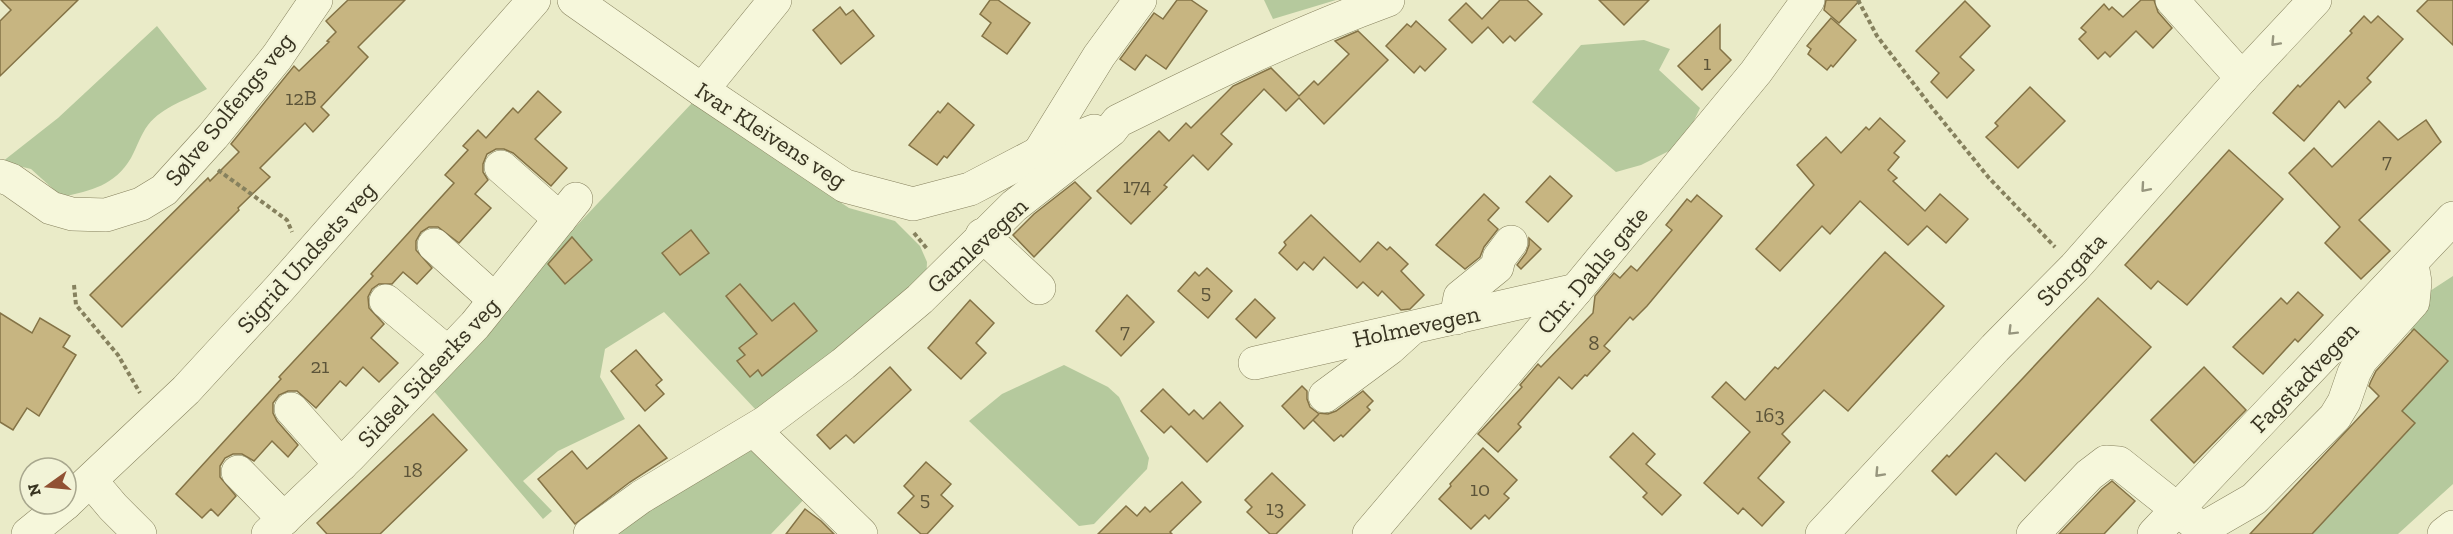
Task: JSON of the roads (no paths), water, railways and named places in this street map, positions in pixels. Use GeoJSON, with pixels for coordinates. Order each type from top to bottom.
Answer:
{"type":"FeatureCollection","features":[{"type":"Feature","properties":{"kind":"street","name":"Sølve Solfengs veg"},"geometry":{"type":"LineString","coordinates":[[0,176],[11,180],[51,208],[72,214],[106,215],[141,204],[164,190],[199,152],[277,57],[316,0]]}},
{"type":"Feature","properties":{"kind":"street","name":"Sigrid Undsets veg"},"geometry":{"type":"LineString","coordinates":[[78,492],[186,390],[312,252],[534,0]]}},
{"type":"Feature","properties":{"kind":"street","name":"Ivar Kleivens veg"},"geometry":{"type":"LineString","coordinates":[[574,0],[845,186],[913,204],[970,189],[1039,153],[1118,121]]}},
{"type":"Feature","properties":{"kind":"street"},"geometry":{"type":"LineString","coordinates":[[702,90],[775,0]]}},
{"type":"Feature","properties":{"kind":"street"},"geometry":{"type":"LineString","coordinates":[[1039,153],[1099,57],[1140,0]]}},
{"type":"Feature","properties":{"kind":"street","name":"Gamlevegen"},"geometry":{"type":"LineString","coordinates":[[590,534],[641,496],[754,430],[875,338],[936,283],[982,235],[1014,206],[1111,130],[1118,121],[1222,69],[1335,19],[1388,0]]}},
{"type":"Feature","properties":{"kind":"street","name":"Chr. Dahls gate"},"geometry":{"type":"LineString","coordinates":[[1369,534],[1576,290],[1756,72],[1808,0]]}},
{"type":"Feature","properties":{"kind":"street"},"geometry":{"type":"LineString","coordinates":[[2172,0],[2242,78]]}},
{"type":"Feature","properties":{"kind":"street","name":"Storgata"},"geometry":{"type":"LineString","coordinates":[[1822,534],[1995,348],[2075,267],[2242,78],[2315,0]]}},
{"type":"Feature","properties":{"kind":"street","name":"Sidsel Sidserks veg"},"geometry":{"type":"LineString","coordinates":[[276,526],[341,465],[448,353],[495,300],[568,209],[501,167]]}},
{"type":"Feature","properties":{"kind":"street","name":"Fagstadvegen"},"geometry":{"type":"LineString","coordinates":[[2154,534],[2412,264],[2453,218]]}},
{"type":"Feature","properties":{"kind":"street"},"geometry":{"type":"LineString","coordinates":[[982,235],[1039,288]]}},
{"type":"Feature","properties":{"kind":"street"},"geometry":{"type":"LineString","coordinates":[[1456,318],[1460,297],[1497,267],[1499,258],[1511,242]]}},
{"type":"Feature","properties":{"kind":"street"},"geometry":{"type":"LineString","coordinates":[[434,245],[495,300]]}},
{"type":"Feature","properties":{"kind":"street"},"geometry":{"type":"LineString","coordinates":[[2033,534],[2089,475],[2106,462],[2119,463],[2201,532],[2254,499],[2335,417],[2344,402],[2361,360],[2413,302],[2415,282],[2412,264]]}},
{"type":"Feature","properties":{"kind":"street","name":"Holmevegen"},"geometry":{"type":"LineString","coordinates":[[1255,363],[1576,290]]}},
{"type":"Feature","properties":{"kind":"street"},"geometry":{"type":"LineString","coordinates":[[386,301],[448,353]]}},
{"type":"Feature","properties":{"kind":"street"},"geometry":{"type":"LineString","coordinates":[[1325,396],[1390,348],[1412,327]]}},
{"type":"Feature","properties":{"kind":"street"},"geometry":{"type":"LineString","coordinates":[[291,410],[341,465]]}},
{"type":"Feature","properties":{"kind":"street"},"geometry":{"type":"LineString","coordinates":[[754,430],[861,534]]}},
{"type":"Feature","properties":{"kind":"street"},"geometry":{"type":"LineString","coordinates":[[238,472],[276,526]]}},
{"type":"Feature","properties":{"kind":"street"},"geometry":{"type":"LineString","coordinates":[[91,481],[140,534]]}},
{"type":"Feature","properties":{"kind":"street","name":"Sigrid Undsets veg"},"geometry":{"type":"LineString","coordinates":[[28,534],[49,516]]}},
{"type":"Feature","properties":{"kind":"street"},"geometry":{"type":"LineString","coordinates":[[2444,534],[2453,527]]}}]}
